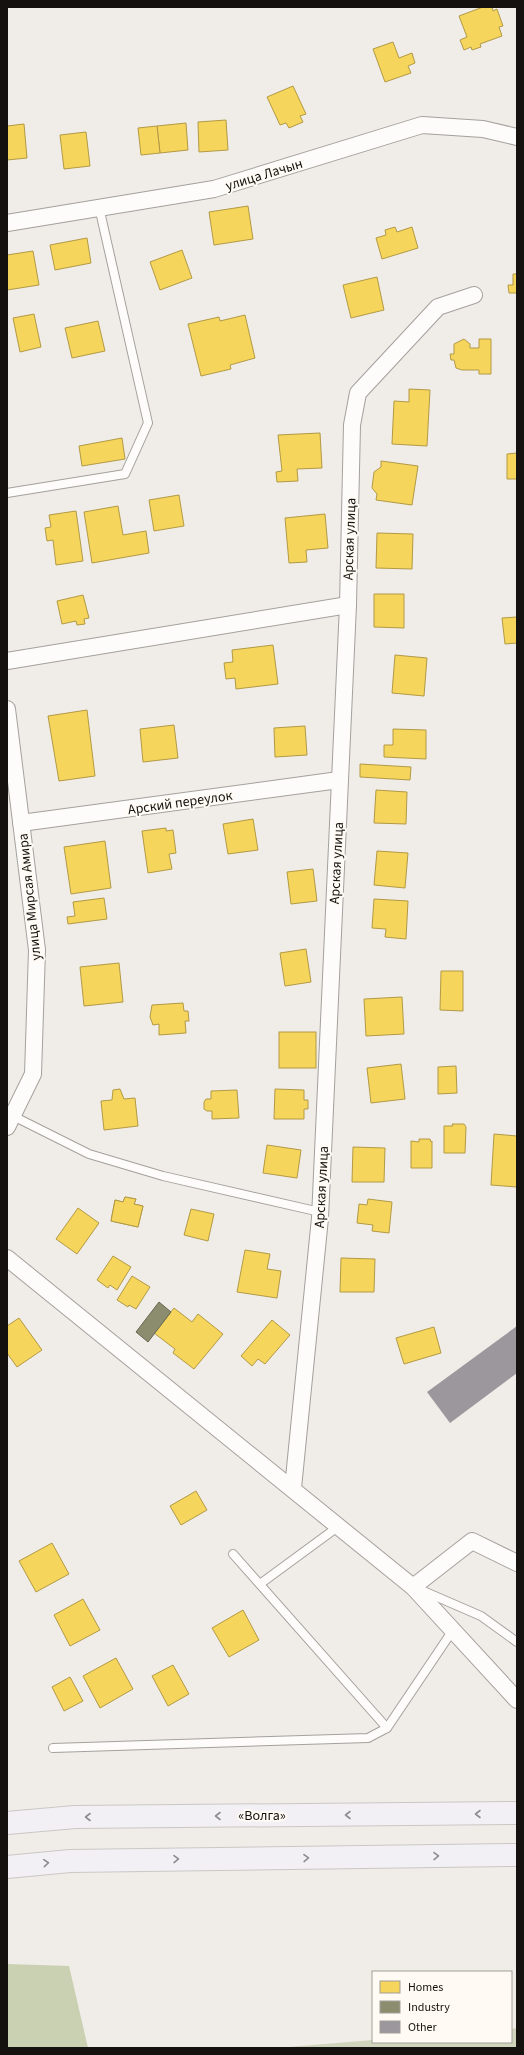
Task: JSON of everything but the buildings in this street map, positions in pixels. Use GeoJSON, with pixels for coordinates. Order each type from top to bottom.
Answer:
{"type":"FeatureCollection","features":[{"type":"Feature","properties":{"kind":"highway","name":"«Волга»"},"geometry":{"type":"LineString","coordinates":[[7,1823],[75,1817],[517,1813]]}},
{"type":"Feature","properties":{"kind":"highway"},"geometry":{"type":"LineString","coordinates":[[7,1867],[70,1861],[517,1855]]}},
{"type":"Feature","properties":{"kind":"street","name":"улица Лачын"},"geometry":{"type":"LineString","coordinates":[[7,223],[214,189],[422,125],[483,129],[517,137]]}},
{"type":"Feature","properties":{"kind":"street","name":"Арская улица"},"geometry":{"type":"LineString","coordinates":[[293,1488],[320,1212],[348,605],[352,425],[358,393],[438,307],[474,295]]}},
{"type":"Feature","properties":{"kind":"street"},"geometry":{"type":"LineString","coordinates":[[7,661],[348,605]]}},
{"type":"Feature","properties":{"kind":"street","name":"улица Мирсая Амира"},"geometry":{"type":"LineString","coordinates":[[7,709],[37,958],[33,1074],[10,1121]]}},
{"type":"Feature","properties":{"kind":"street","name":"Арский переулок"},"geometry":{"type":"LineString","coordinates":[[21,823],[339,780]]}},
{"type":"Feature","properties":{"kind":"street"},"geometry":{"type":"LineString","coordinates":[[7,1258],[293,1488],[413,1587],[517,1700]]}},
{"type":"Feature","properties":{"kind":"street"},"geometry":{"type":"LineString","coordinates":[[413,1587],[472,1541],[517,1563]]}},
{"type":"Feature","properties":{"kind":"lane"},"geometry":{"type":"LineString","coordinates":[[7,493],[125,474],[148,423],[99,207]]}},
{"type":"Feature","properties":{"kind":"lane"},"geometry":{"type":"LineString","coordinates":[[10,1121],[89,1154],[163,1176],[320,1212]]}},
{"type":"Feature","properties":{"kind":"lane"},"geometry":{"type":"LineString","coordinates":[[260,1584],[339,1526]]}},
{"type":"Feature","properties":{"kind":"lane"},"geometry":{"type":"LineString","coordinates":[[233,1554],[387,1728]]}},
{"type":"Feature","properties":{"kind":"lane"},"geometry":{"type":"LineString","coordinates":[[413,1587],[481,1616],[517,1642]]}},
{"type":"Feature","properties":{"kind":"lane"},"geometry":{"type":"LineString","coordinates":[[53,1748],[368,1738],[387,1728],[453,1630]]}},
{"type":"Feature","properties":{"kind":"green space"},"geometry":{"type":"Polygon","coordinates":[[[7,1964],[69,1966],[88,2048],[7,2048],[7,1964]]]}},
{"type":"Feature","properties":{"kind":"green space"},"geometry":{"type":"Polygon","coordinates":[[[517,2028],[517,2048],[277,2048],[372,2040],[372,2043],[512,2043],[512,2029],[517,2028]]]}}]}
